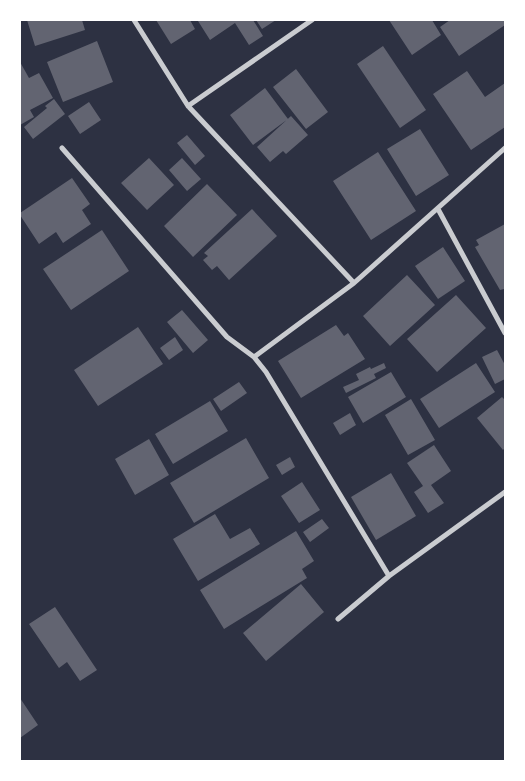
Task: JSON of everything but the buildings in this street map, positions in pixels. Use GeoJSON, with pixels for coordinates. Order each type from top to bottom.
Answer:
{"type":"FeatureCollection","features":[{"type":"Feature","properties":{"kind":"street"},"geometry":{"type":"LineString","coordinates":[[134,20],[188,106],[354,282]]}},
{"type":"Feature","properties":{"kind":"street"},"geometry":{"type":"LineString","coordinates":[[188,106],[312,20]]}},
{"type":"Feature","properties":{"kind":"street"},"geometry":{"type":"LineString","coordinates":[[62,148],[227,336],[254,357],[266,372],[389,576]]}},
{"type":"Feature","properties":{"kind":"street"},"geometry":{"type":"LineString","coordinates":[[254,357],[354,282],[505,148]]}},
{"type":"Feature","properties":{"kind":"street"},"geometry":{"type":"LineString","coordinates":[[438,209],[505,333]]}},
{"type":"Feature","properties":{"kind":"street"},"geometry":{"type":"LineString","coordinates":[[338,619],[389,576],[505,492]]}}]}
